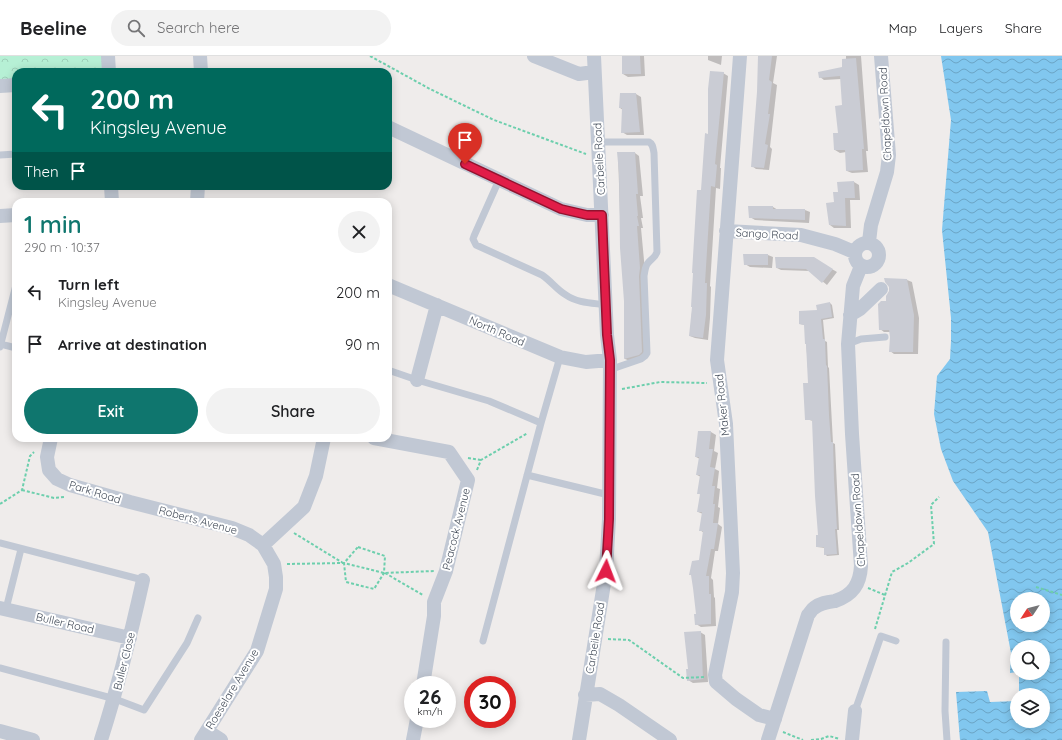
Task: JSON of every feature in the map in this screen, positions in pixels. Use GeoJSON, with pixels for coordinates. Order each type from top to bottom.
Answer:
{"type":"FeatureCollection","features":[{"type":"Feature","properties":{"kind":"street"},"geometry":{"type":"LineString","coordinates":[[108,56],[109,68]]}},
{"type":"Feature","properties":{"kind":"street"},"geometry":{"type":"LineString","coordinates":[[200,56],[201,68]]}},
{"type":"Feature","properties":{"kind":"street"},"geometry":{"type":"LineString","coordinates":[[534,56],[579,74],[594,72]]}},
{"type":"Feature","properties":{"kind":"street","name":"Carbeile Road"},"geometry":{"type":"LineString","coordinates":[[579,740],[606,571],[609,495],[610,365],[594,56]]}},
{"type":"Feature","properties":{"kind":"street","name":"Maker Road"},"geometry":{"type":"LineString","coordinates":[[715,676],[732,592],[733,573],[726,424],[717,360],[740,56]]}},
{"type":"Feature","properties":{"kind":"street","name":"Chapeldown Road"},"geometry":{"type":"LineString","coordinates":[[869,242],[871,226],[887,172],[889,155],[881,56]]}},
{"type":"Feature","properties":{"kind":"street"},"geometry":{"type":"LineString","coordinates":[[0,86],[12,85]]}},
{"type":"Feature","properties":{"kind":"street"},"geometry":{"type":"LineString","coordinates":[[392,129],[561,209],[587,215],[602,215]]}},
{"type":"Feature","properties":{"kind":"street"},"geometry":{"type":"LineString","coordinates":[[0,216],[12,215]]}},
{"type":"Feature","properties":{"kind":"street","name":"Sango Road"},"geometry":{"type":"LineString","coordinates":[[726,231],[802,235],[835,244],[854,252]]}},
{"type":"Feature","properties":{"kind":"street"},"geometry":{"type":"LineString","coordinates":[[869,242],[876,247],[879,255],[878,259],[872,266],[868,267],[861,266],[856,260],[854,252],[859,245],[869,242]]}},
{"type":"Feature","properties":{"kind":"street","name":"Chapeldown Road"},"geometry":{"type":"LineString","coordinates":[[857,584],[861,578],[861,566],[852,434],[848,344],[853,286],[861,266]]}},
{"type":"Feature","properties":{"kind":"street","name":"North Road"},"geometry":{"type":"LineString","coordinates":[[392,287],[560,357],[610,365]]}},
{"type":"Feature","properties":{"kind":"street"},"geometry":{"type":"LineString","coordinates":[[850,316],[860,309],[881,289]]}},
{"type":"Feature","properties":{"kind":"street"},"geometry":{"type":"LineString","coordinates":[[418,380],[437,305]]}},
{"type":"Feature","properties":{"kind":"street","name":"Peacock Avenue"},"geometry":{"type":"LineString","coordinates":[[392,441],[449,452],[468,480],[446,570],[434,602],[434,616],[424,676]]}},
{"type":"Feature","properties":{"kind":"street","name":"Park Road"},"geometry":{"type":"LineString","coordinates":[[50,442],[47,457],[49,470],[57,479],[77,487],[130,502]]}},
{"type":"Feature","properties":{"kind":"street"},"geometry":{"type":"LineString","coordinates":[[263,545],[304,507],[316,476],[323,442]]}},
{"type":"Feature","properties":{"kind":"street","name":"Roberts Avenue"},"geometry":{"type":"LineString","coordinates":[[130,502],[232,528],[249,535],[263,545]]}},
{"type":"Feature","properties":{"kind":"street","name":"Roeselare Avenue"},"geometry":{"type":"LineString","coordinates":[[204,735],[257,651],[276,589],[274,564],[263,545]]}},
{"type":"Feature","properties":{"kind":"street","name":"Buller Close"},"geometry":{"type":"LineString","coordinates":[[101,740],[115,699],[143,580]]}},
{"type":"Feature","properties":{"kind":"street"},"geometry":{"type":"LineString","coordinates":[[715,676],[716,682],[724,690],[758,715],[772,729],[808,615],[814,608],[838,600],[847,595],[857,584]]}},
{"type":"Feature","properties":{"kind":"street","name":"Buller Road"},"geometry":{"type":"LineString","coordinates":[[3,608],[130,638]]}},
{"type":"Feature","properties":{"kind":"street"},"geometry":{"type":"LineString","coordinates":[[585,695],[600,694],[619,705],[670,740]]}},
{"type":"Feature","properties":{"kind":"street"},"geometry":{"type":"LineString","coordinates":[[852,740],[855,711]]}},
{"type":"Feature","properties":{"kind":"street"},"geometry":{"type":"LineString","coordinates":[[413,740],[415,728]]}},
{"type":"Feature","properties":{"kind":"street"},"geometry":{"type":"LineString","coordinates":[[0,731],[33,740]]}},
{"type":"Feature","properties":{"kind":"street"},"geometry":{"type":"LineString","coordinates":[[204,735],[221,740]]}},
{"type":"Feature","properties":{"kind":"lane"},"geometry":{"type":"LineString","coordinates":[[598,142],[649,142],[652,143],[654,153],[657,252],[656,256],[645,268],[647,353],[641,359],[610,365]]}},
{"type":"Feature","properties":{"kind":"lane"},"geometry":{"type":"LineString","coordinates":[[0,155],[12,154]]}},
{"type":"Feature","properties":{"kind":"lane"},"geometry":{"type":"LineString","coordinates":[[499,180],[474,236],[473,239],[476,245],[542,275],[551,281],[565,295],[573,299],[606,305]]}},
{"type":"Feature","properties":{"kind":"lane"},"geometry":{"type":"LineString","coordinates":[[12,301],[0,345],[12,347]]}},
{"type":"Feature","properties":{"kind":"lane"},"geometry":{"type":"LineString","coordinates":[[848,344],[861,339],[885,337]]}},
{"type":"Feature","properties":{"kind":"lane"},"geometry":{"type":"LineString","coordinates":[[483,641],[540,424],[560,357]]}},
{"type":"Feature","properties":{"kind":"lane"},"geometry":{"type":"LineString","coordinates":[[392,371],[489,401],[540,424]]}},
{"type":"Feature","properties":{"kind":"lane"},"geometry":{"type":"LineString","coordinates":[[527,475],[609,495]]}},
{"type":"Feature","properties":{"kind":"lane"},"geometry":{"type":"LineString","coordinates":[[0,544],[143,580]]}},
{"type":"Feature","properties":{"kind":"lane"},"geometry":{"type":"LineString","coordinates":[[3,608],[21,549]]}},
{"type":"Feature","properties":{"kind":"lane"},"geometry":{"type":"LineString","coordinates":[[0,668],[115,699],[144,710],[187,643],[198,618]]}},
{"type":"Feature","properties":{"kind":"lane"},"geometry":{"type":"LineString","coordinates":[[855,711],[881,636],[896,641]]}},
{"type":"Feature","properties":{"kind":"lane"},"geometry":{"type":"LineString","coordinates":[[946,642],[945,711],[947,740]]}},
{"type":"Feature","properties":{"kind":"path"},"geometry":{"type":"LineString","coordinates":[[370,56],[392,68]]}},
{"type":"Feature","properties":{"kind":"path"},"geometry":{"type":"LineString","coordinates":[[392,68],[430,89],[494,120],[599,159]]}},
{"type":"Feature","properties":{"kind":"path"},"geometry":{"type":"LineString","coordinates":[[609,391],[660,382],[720,383]]}},
{"type":"Feature","properties":{"kind":"path"},"geometry":{"type":"LineString","coordinates":[[481,460],[540,424]]}},
{"type":"Feature","properties":{"kind":"path"},"geometry":{"type":"LineString","coordinates":[[0,504],[22,490],[30,456],[46,442]]}},
{"type":"Feature","properties":{"kind":"path"},"geometry":{"type":"LineString","coordinates":[[22,490],[54,498],[66,497],[77,487]]}},
{"type":"Feature","properties":{"kind":"path"},"geometry":{"type":"LineString","coordinates":[[857,584],[885,595],[892,572],[908,563],[934,544],[931,505],[939,497]]}},
{"type":"Feature","properties":{"kind":"path"},"geometry":{"type":"LineString","coordinates":[[283,527],[344,563]]}},
{"type":"Feature","properties":{"kind":"path"},"geometry":{"type":"LineString","coordinates":[[358,547],[385,556],[384,573],[374,589],[346,582],[344,563],[358,547]]}},
{"type":"Feature","properties":{"kind":"path"},"geometry":{"type":"LineString","coordinates":[[274,564],[344,563],[384,573],[434,602]]}},
{"type":"Feature","properties":{"kind":"path"},"geometry":{"type":"LineString","coordinates":[[384,573],[446,570]]}},
{"type":"Feature","properties":{"kind":"path"},"geometry":{"type":"LineString","coordinates":[[1036,587],[1062,595]]}},
{"type":"Feature","properties":{"kind":"path"},"geometry":{"type":"LineString","coordinates":[[595,638],[629,640],[682,678],[715,676]]}},
{"type":"Feature","properties":{"kind":"path"},"geometry":{"type":"LineString","coordinates":[[772,729],[803,740]]}},
{"type":"Feature","properties":{"kind":"path"},"geometry":{"type":"LineString","coordinates":[[811,740],[821,740],[829,736],[845,740]]}},
{"type":"Feature","properties":{"kind":"green space"},"geometry":{"type":"Polygon","coordinates":[[[0,56],[106,56],[107,68],[12,68],[12,83],[0,84],[0,56]]]}},
{"type":"Feature","properties":{"kind":"water"},"geometry":{"type":"Polygon","coordinates":[[[941,56],[1062,56],[1062,740],[960,740],[956,692],[987,691],[990,702],[1010,701],[1010,728],[1050,728],[1050,688],[1019,688],[1019,680],[1050,680],[1050,640],[1010,640],[1010,648],[988,532],[953,481],[941,449],[934,414],[937,376],[950,359],[951,341],[951,318],[942,230],[951,120],[941,56]]]}},
{"type":"Feature","properties":{"kind":"building"},"geometry":{"type":"Polygon","coordinates":[[[622,56],[640,56],[641,74],[622,74],[622,56]]]}},
{"type":"Feature","properties":{"kind":"building"},"geometry":{"type":"Polygon","coordinates":[[[758,56],[772,56],[769,80],[772,82],[768,114],[770,114],[765,144],[768,145],[764,168],[751,167],[757,92],[758,56]]]}},
{"type":"Feature","properties":{"kind":"building"},"geometry":{"type":"Polygon","coordinates":[[[856,58],[864,149],[862,149],[863,170],[846,171],[845,150],[834,150],[833,133],[838,133],[835,106],[842,105],[840,76],[819,78],[818,72],[842,67],[842,59],[856,58]]]}},
{"type":"Feature","properties":{"kind":"building"},"geometry":{"type":"Polygon","coordinates":[[[710,71],[724,72],[715,164],[717,165],[715,187],[711,186],[705,283],[707,283],[706,315],[703,338],[689,336],[692,307],[692,273],[697,190],[701,190],[705,133],[708,134],[708,89],[710,71]]]}},
{"type":"Feature","properties":{"kind":"building"},"geometry":{"type":"Polygon","coordinates":[[[620,93],[636,93],[640,132],[621,133],[622,108],[619,108],[620,93]]]}},
{"type":"Feature","properties":{"kind":"building"},"geometry":{"type":"Polygon","coordinates":[[[617,152],[635,152],[638,194],[636,194],[639,226],[637,226],[640,268],[642,352],[639,355],[624,359],[624,301],[620,248],[619,173],[617,152]]]}},
{"type":"Feature","properties":{"kind":"building"},"geometry":{"type":"Polygon","coordinates":[[[854,181],[855,198],[845,198],[846,226],[829,225],[826,203],[834,202],[833,192],[838,192],[837,182],[854,181]]]}},
{"type":"Feature","properties":{"kind":"building"},"geometry":{"type":"Polygon","coordinates":[[[748,206],[773,206],[773,209],[805,209],[805,220],[749,218],[748,206]]]}},
{"type":"Feature","properties":{"kind":"building"},"geometry":{"type":"Polygon","coordinates":[[[743,254],[768,254],[768,265],[744,265],[743,254]]]}},
{"type":"Feature","properties":{"kind":"building"},"geometry":{"type":"Polygon","coordinates":[[[775,257],[814,257],[833,269],[822,283],[806,269],[776,268],[775,257]]]}},
{"type":"Feature","properties":{"kind":"building"},"geometry":{"type":"Polygon","coordinates":[[[884,278],[907,279],[914,315],[913,352],[889,352],[889,330],[879,330],[878,304],[881,301],[886,301],[886,296],[889,291],[889,287],[884,278]]]}},
{"type":"Feature","properties":{"kind":"building"},"geometry":{"type":"Polygon","coordinates":[[[830,302],[832,317],[821,319],[823,339],[825,339],[831,442],[833,442],[837,554],[824,555],[824,547],[816,547],[816,535],[818,535],[812,420],[805,420],[803,383],[808,383],[806,344],[804,325],[799,324],[799,311],[817,310],[816,305],[830,302]]]}},
{"type":"Feature","properties":{"kind":"building"},"geometry":{"type":"Polygon","coordinates":[[[698,431],[711,431],[709,449],[713,449],[710,467],[715,468],[712,486],[715,486],[713,523],[718,523],[714,549],[711,549],[706,576],[709,576],[709,594],[711,594],[711,624],[695,625],[694,614],[696,614],[693,588],[691,575],[689,575],[692,561],[699,560],[703,531],[699,531],[702,512],[697,512],[700,494],[697,494],[700,475],[696,475],[699,457],[695,457],[698,431]]]}},
{"type":"Feature","properties":{"kind":"building"},"geometry":{"type":"Polygon","coordinates":[[[701,631],[703,679],[687,681],[686,669],[688,669],[684,632],[701,631]]]}},
{"type":"Feature","properties":{"kind":"route"},"geometry":{"type":"LineString","coordinates":[[465,164],[561,209],[587,215],[602,215],[607,335],[610,360],[609,519],[606,571]]}}]}
